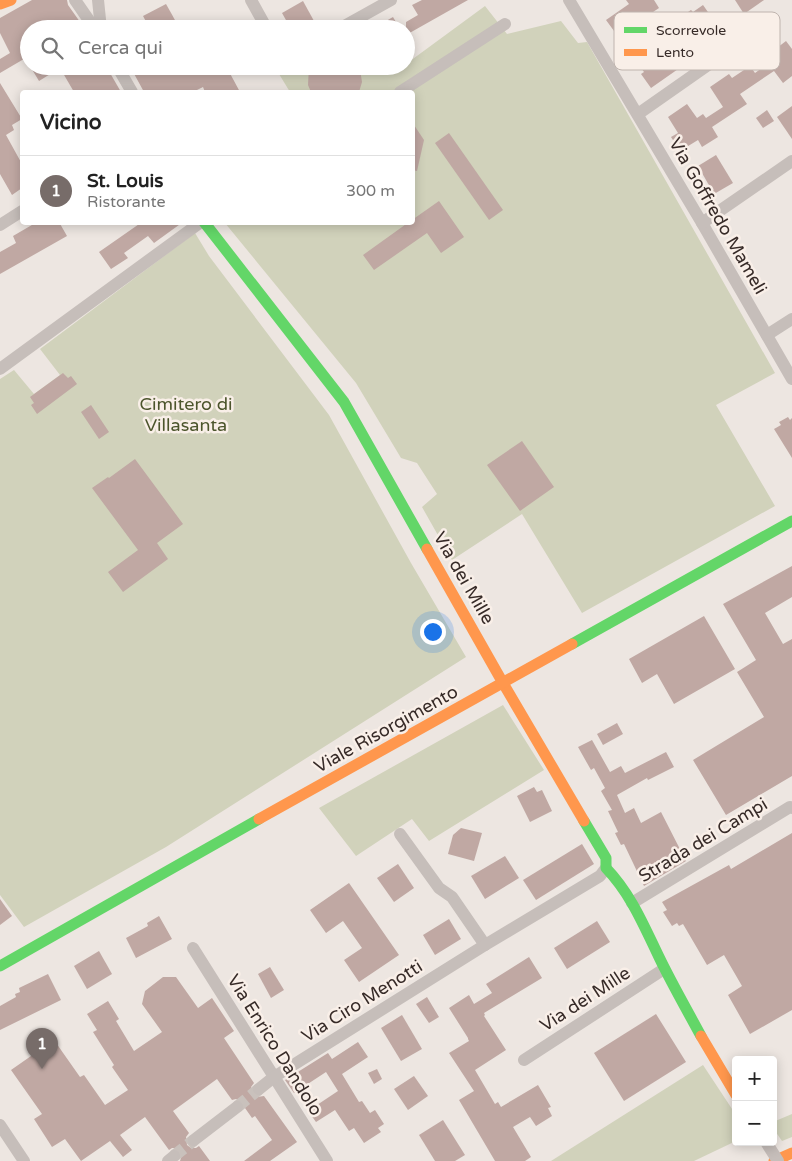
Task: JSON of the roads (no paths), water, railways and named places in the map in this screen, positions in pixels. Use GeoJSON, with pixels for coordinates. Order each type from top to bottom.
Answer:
{"type":"FeatureCollection","features":[{"type":"Feature","properties":{"kind":"main road"},"geometry":{"type":"LineString","coordinates":[[1,2],[11,0]]}},
{"type":"Feature","properties":{"kind":"main road","name":"Via dei Mille"},"geometry":{"type":"LineString","coordinates":[[204,225],[344,402],[503,683],[606,858],[606,868],[616,877],[632,903],[664,969],[732,1088]]}},
{"type":"Feature","properties":{"kind":"main road","name":"Viale Risorgimento"},"geometry":{"type":"LineString","coordinates":[[0,966],[791,521]]}},
{"type":"Feature","properties":{"kind":"main road"},"geometry":{"type":"LineString","coordinates":[[774,1161],[792,1153]]}},
{"type":"Feature","properties":{"kind":"street"},"geometry":{"type":"LineString","coordinates":[[75,0],[89,20]]}},
{"type":"Feature","properties":{"kind":"street"},"geometry":{"type":"LineString","coordinates":[[98,0],[100,20]]}},
{"type":"Feature","properties":{"kind":"street"},"geometry":{"type":"LineString","coordinates":[[251,0],[262,20]]}},
{"type":"Feature","properties":{"kind":"street"},"geometry":{"type":"LineString","coordinates":[[355,20],[391,0]]}},
{"type":"Feature","properties":{"kind":"street","name":"Via Goffredo Mameli"},"geometry":{"type":"LineString","coordinates":[[569,0],[638,114],[792,379]]}},
{"type":"Feature","properties":{"kind":"street"},"geometry":{"type":"LineString","coordinates":[[403,90],[505,24]]}},
{"type":"Feature","properties":{"kind":"street"},"geometry":{"type":"LineString","coordinates":[[638,114],[701,70]]}},
{"type":"Feature","properties":{"kind":"street"},"geometry":{"type":"LineString","coordinates":[[122,75],[131,90]]}},
{"type":"Feature","properties":{"kind":"street"},"geometry":{"type":"LineString","coordinates":[[702,223],[792,161]]}},
{"type":"Feature","properties":{"kind":"street"},"geometry":{"type":"LineString","coordinates":[[0,225],[20,212]]}},
{"type":"Feature","properties":{"kind":"street"},"geometry":{"type":"LineString","coordinates":[[0,369],[198,225]]}},
{"type":"Feature","properties":{"kind":"street"},"geometry":{"type":"LineString","coordinates":[[767,335],[792,318]]}},
{"type":"Feature","properties":{"kind":"street","name":"Strada dei Campi"},"geometry":{"type":"LineString","coordinates":[[632,903],[790,807],[792,808]]}},
{"type":"Feature","properties":{"kind":"street"},"geometry":{"type":"LineString","coordinates":[[400,834],[439,888],[452,897],[485,945]]}},
{"type":"Feature","properties":{"kind":"street","name":"Via Ciro Menotti"},"geometry":{"type":"LineString","coordinates":[[259,1089],[274,1077],[485,945],[600,876],[606,868]]}},
{"type":"Feature","properties":{"kind":"street","name":"Via Enrico Dandolo"},"geometry":{"type":"LineString","coordinates":[[193,948],[327,1161]]}},
{"type":"Feature","properties":{"kind":"street","name":"Via dei Mille"},"geometry":{"type":"LineString","coordinates":[[524,1060],[664,969]]}},
{"type":"Feature","properties":{"kind":"street"},"geometry":{"type":"LineString","coordinates":[[194,1140],[237,1107]]}},
{"type":"Feature","properties":{"kind":"street"},"geometry":{"type":"LineString","coordinates":[[0,1125],[24,1161]]}},
{"type":"Feature","properties":{"kind":"street"},"geometry":{"type":"LineString","coordinates":[[769,1146],[778,1161]]}},
{"type":"Feature","properties":{"kind":"tunnel"},"geometry":{"type":"LineString","coordinates":[[237,1107],[259,1089]]}},
{"type":"Feature","properties":{"kind":"tunnel"},"geometry":{"type":"LineString","coordinates":[[174,1156],[194,1140]]}},
{"type":"Feature","properties":{"kind":"place","name":"St. Louis"},"geometry":{"type":"Point","coordinates":[42,1069]}},
{"type":"Feature","properties":{"kind":"park label","name":"Cimitero di Villasanta"},"geometry":{"type":"Point","coordinates":[186,414]}}]}
